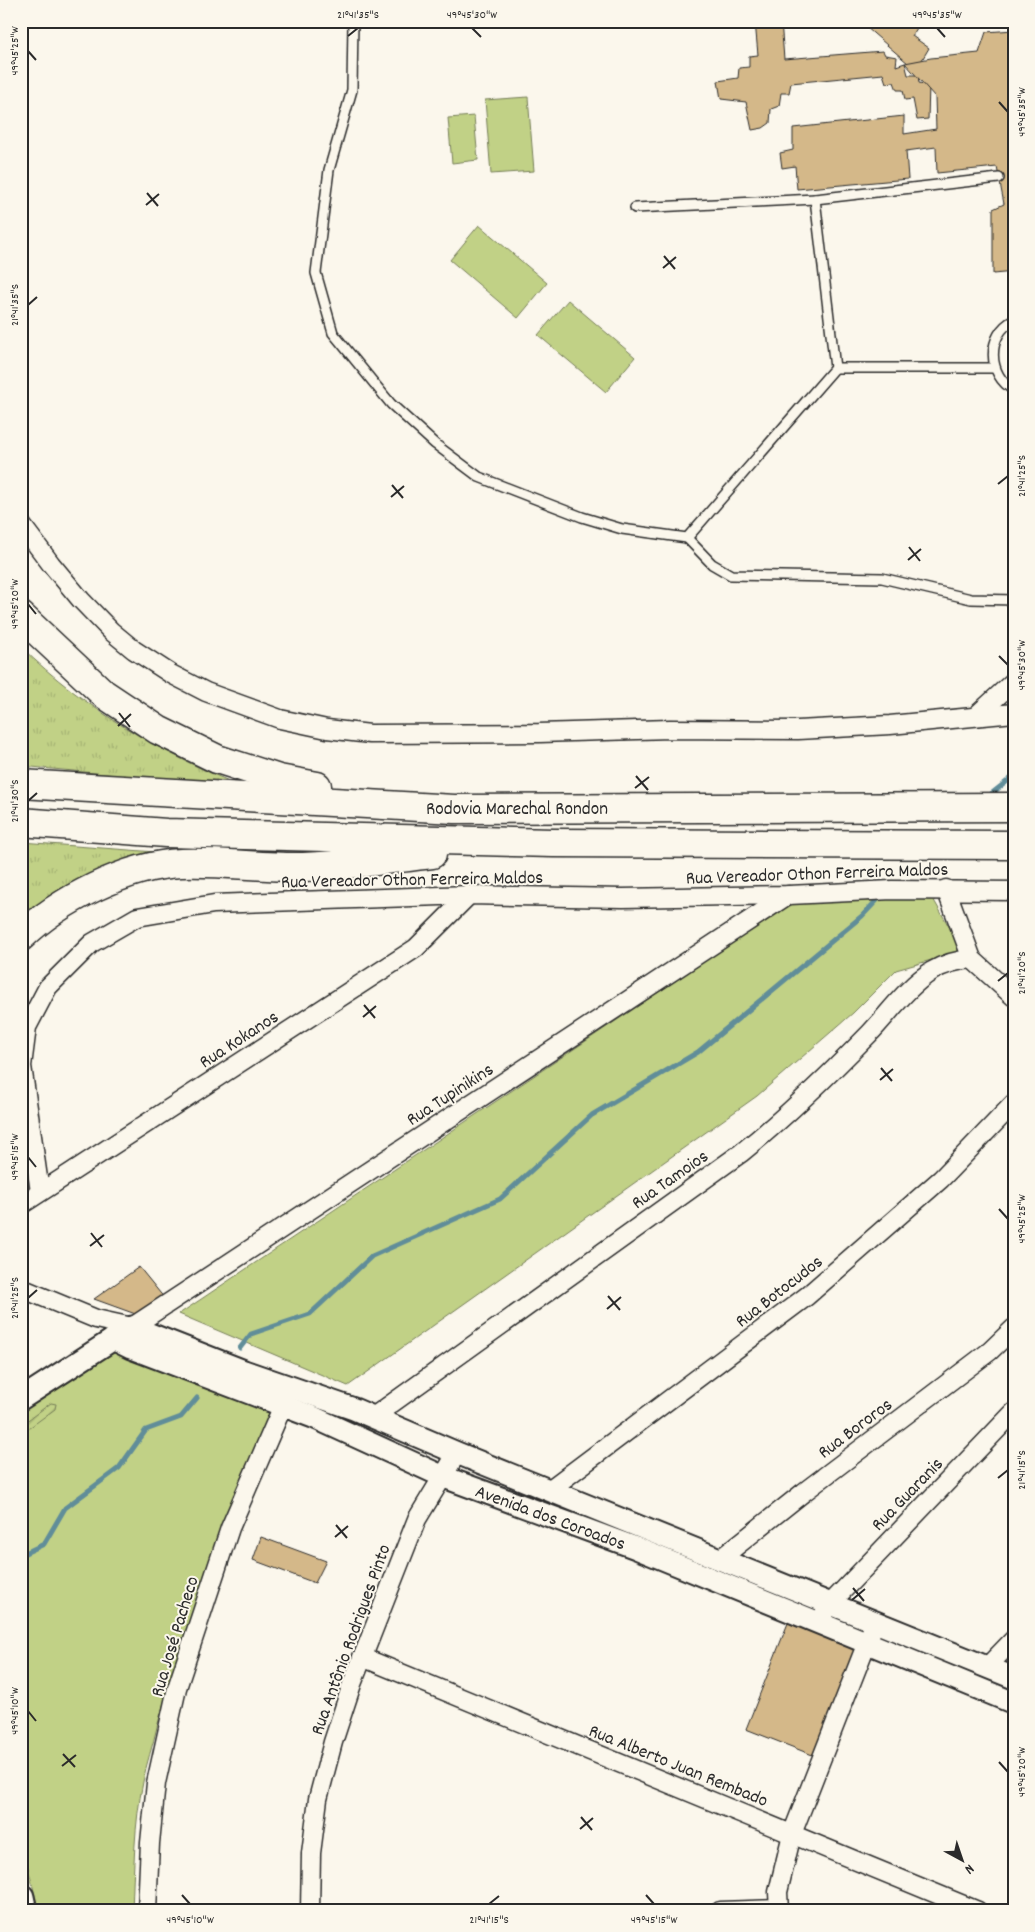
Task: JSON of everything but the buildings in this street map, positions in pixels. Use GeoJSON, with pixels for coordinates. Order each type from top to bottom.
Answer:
{"type":"FeatureCollection","features":[{"type":"Feature","properties":{"kind":"highway"},"geometry":{"type":"LineString","coordinates":[[21,616],[104,694],[158,730],[217,759],[279,779],[454,809]]}},
{"type":"Feature","properties":{"kind":"highway","name":"Rodovia Marechal Rondon"},"geometry":{"type":"LineString","coordinates":[[21,784],[454,809],[1014,807]]}},
{"type":"Feature","properties":{"kind":"highway","name":"Rodovia Marechal Rondon"},"geometry":{"type":"LineString","coordinates":[[21,822],[166,833],[553,843],[1014,845]]}},
{"type":"Feature","properties":{"kind":"highway"},"geometry":{"type":"LineString","coordinates":[[21,937],[31,927],[64,903],[101,884],[140,870],[180,863],[303,867],[553,843]]}},
{"type":"Feature","properties":{"kind":"main road"},"geometry":{"type":"LineString","coordinates":[[21,1897],[24,1911]]}},
{"type":"Feature","properties":{"kind":"street"},"geometry":{"type":"LineString","coordinates":[[21,524],[81,600],[111,631],[134,650],[171,674],[206,692],[280,719],[327,729],[370,734],[539,733],[670,729],[798,730],[890,725],[976,715],[1014,713]]}},
{"type":"Feature","properties":{"kind":"street"},"geometry":{"type":"LineString","coordinates":[[976,715],[1014,681]]}},
{"type":"Feature","properties":{"kind":"street"},"geometry":{"type":"LineString","coordinates":[[946,889],[972,959],[1014,997]]}},
{"type":"Feature","properties":{"kind":"street","name":"Rua Vereador Othon Ferreira Maldos"},"geometry":{"type":"LineString","coordinates":[[40,1192],[22,1066],[27,1027],[48,987],[92,943],[137,917],[214,904],[469,895],[623,898],[789,895],[866,890],[946,889],[1014,891]]}},
{"type":"Feature","properties":{"kind":"street","name":"Rua Kokanos"},"geometry":{"type":"LineString","coordinates":[[21,1205],[416,948],[469,895]]}},
{"type":"Feature","properties":{"kind":"street","name":"Rua Tupinikins"},"geometry":{"type":"LineString","coordinates":[[132,1327],[789,895]]}},
{"type":"Feature","properties":{"kind":"street","name":"Rua Tamoios"},"geometry":{"type":"LineString","coordinates":[[373,1417],[741,1153],[794,1108],[907,993],[931,972],[946,964],[972,959]]}},
{"type":"Feature","properties":{"kind":"street","name":"Rua Botocudos"},"geometry":{"type":"LineString","coordinates":[[549,1490],[812,1292],[941,1179],[1014,1102]]}},
{"type":"Feature","properties":{"kind":"street","name":"Avenida dos Coroados"},"geometry":{"type":"LineString","coordinates":[[21,1288],[96,1319],[132,1327],[244,1371],[287,1396],[313,1417],[444,1477],[636,1548],[866,1644],[1014,1703]]}},
{"type":"Feature","properties":{"kind":"street","name":"Avenida dos Coroados"},"geometry":{"type":"LineString","coordinates":[[96,1319],[113,1339],[131,1348],[287,1396],[373,1417],[457,1453],[1014,1678]]}},
{"type":"Feature","properties":{"kind":"street"},"geometry":{"type":"LineString","coordinates":[[21,1399],[132,1327]]}},
{"type":"Feature","properties":{"kind":"street","name":"Rua Bororos"},"geometry":{"type":"LineString","coordinates":[[720,1559],[804,1492],[990,1351],[1014,1328]]}},
{"type":"Feature","properties":{"kind":"street","name":"Rua José Pacheco"},"geometry":{"type":"LineString","coordinates":[[147,1911],[150,1843],[156,1783],[177,1688],[230,1528],[287,1396]]}},
{"type":"Feature","properties":{"kind":"street","name":"Rua Guaranis"},"geometry":{"type":"LineString","coordinates":[[818,1624],[830,1604],[1014,1412]]}},
{"type":"Feature","properties":{"kind":"street","name":"Rua Antônio Rodrigues Pinto"},"geometry":{"type":"LineString","coordinates":[[310,1911],[311,1854],[318,1799],[333,1742],[362,1656],[417,1519],[457,1453]]}},
{"type":"Feature","properties":{"kind":"street"},"geometry":{"type":"LineString","coordinates":[[720,1911],[779,1910],[778,1892],[792,1834],[875,1622]]}},
{"type":"Feature","properties":{"kind":"street"},"geometry":{"type":"LineString","coordinates":[[986,1667],[1014,1639]]}},
{"type":"Feature","properties":{"kind":"street","name":"Rua Alberto Juan Rembado"},"geometry":{"type":"LineString","coordinates":[[362,1656],[978,1911]]}},
{"type":"Feature","properties":{"kind":"lane"},"geometry":{"type":"LineString","coordinates":[[353,21],[352,90],[329,170],[316,273],[333,333],[390,404],[435,444],[479,478],[582,517],[622,529],[686,538],[712,564],[731,576],[882,578],[970,599],[1014,600]]}},
{"type":"Feature","properties":{"kind":"lane"},"geometry":{"type":"LineString","coordinates":[[635,208],[815,199],[1000,178]]}},
{"type":"Feature","properties":{"kind":"lane"},"geometry":{"type":"LineString","coordinates":[[686,538],[835,368],[815,199]]}},
{"type":"Feature","properties":{"kind":"lane"},"geometry":{"type":"LineString","coordinates":[[1014,320],[1001,332],[995,343],[993,356],[995,368],[1001,379],[1014,390]]}},
{"type":"Feature","properties":{"kind":"lane"},"geometry":{"type":"LineString","coordinates":[[835,368],[995,368]]}},
{"type":"Feature","properties":{"kind":"green space"},"geometry":{"type":"Polygon","coordinates":[[[528,97],[534,171],[491,174],[485,100],[528,97]]]}},
{"type":"Feature","properties":{"kind":"green space"},"geometry":{"type":"Polygon","coordinates":[[[474,116],[478,160],[452,163],[448,118],[474,116]]]}},
{"type":"Feature","properties":{"kind":"green space"},"geometry":{"type":"Polygon","coordinates":[[[479,225],[547,283],[518,318],[450,260],[479,225]]]}},
{"type":"Feature","properties":{"kind":"green space"},"geometry":{"type":"Polygon","coordinates":[[[568,300],[635,357],[606,392],[538,335],[568,300]]]}},
{"type":"Feature","properties":{"kind":"green space"},"geometry":{"type":"Polygon","coordinates":[[[21,647],[71,690],[125,728],[183,760],[243,787],[21,766],[21,647]]]}},
{"type":"Feature","properties":{"kind":"green space"},"geometry":{"type":"Polygon","coordinates":[[[21,842],[183,854],[21,923],[21,842]]]}},
{"type":"Feature","properties":{"kind":"green space"},"geometry":{"type":"Polygon","coordinates":[[[928,890],[963,951],[896,970],[853,1013],[757,1096],[348,1386],[179,1314],[793,902],[928,890]]]}},
{"type":"Feature","properties":{"kind":"green space"},"geometry":{"type":"Polygon","coordinates":[[[110,1350],[274,1414],[196,1608],[157,1727],[140,1798],[135,1846],[132,1911],[39,1911],[21,1840],[21,1412],[110,1350]]]}},
{"type":"Feature","properties":{"kind":"green space"},"geometry":{"type":"Polygon","coordinates":[[[51,1403],[56,1404],[55,1409],[21,1434],[21,1425],[51,1403]]]}},
{"type":"Feature","properties":{"kind":"waterway"},"geometry":{"type":"LineString","coordinates":[[991,794],[1014,776]]}},
{"type":"Feature","properties":{"kind":"waterway"},"geometry":{"type":"LineString","coordinates":[[240,1348],[251,1334],[310,1314],[372,1256],[500,1199],[592,1115],[698,1052],[862,916],[881,896]]}},
{"type":"Feature","properties":{"kind":"waterway"},"geometry":{"type":"LineString","coordinates":[[21,1555],[44,1544],[65,1508],[119,1468],[146,1430],[181,1417],[197,1398]]}}]}
